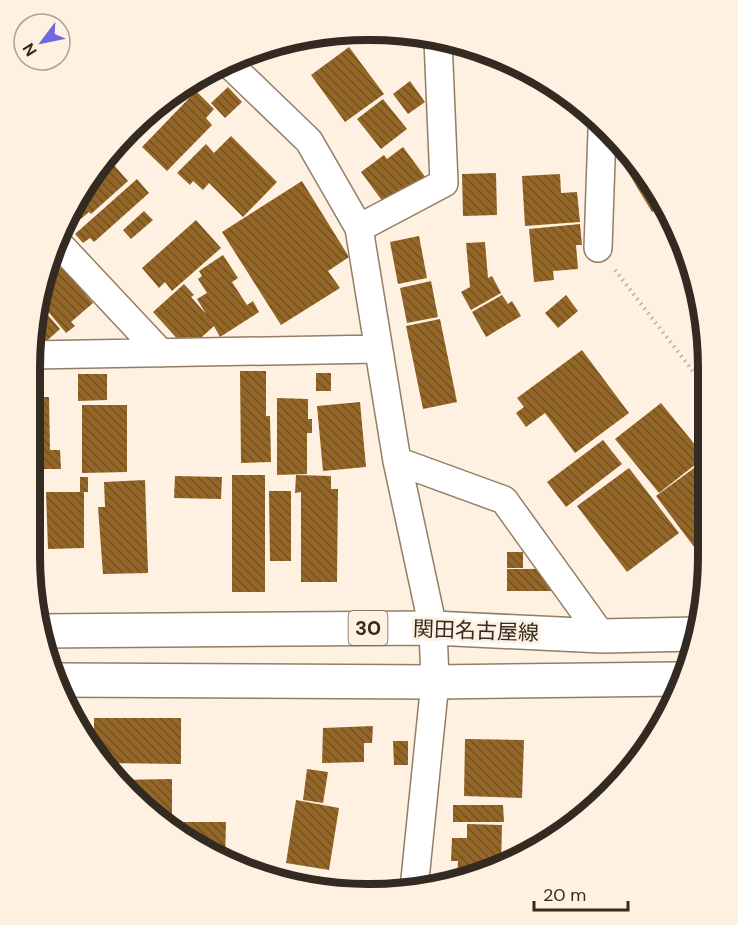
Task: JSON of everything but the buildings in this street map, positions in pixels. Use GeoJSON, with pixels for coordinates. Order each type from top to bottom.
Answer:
{"type":"FeatureCollection","features":[{"type":"Feature","properties":{"kind":"main road","name":"関田名古屋線"},"geometry":{"type":"LineString","coordinates":[[50,631],[433,628],[602,636],[688,634]]}},
{"type":"Feature","properties":{"kind":"main road"},"geometry":{"type":"LineString","coordinates":[[65,680],[435,682],[673,679]]}},
{"type":"Feature","properties":{"kind":"street"},"geometry":{"type":"LineString","coordinates":[[359,228],[444,183],[438,48]]}},
{"type":"Feature","properties":{"kind":"street"},"geometry":{"type":"LineString","coordinates":[[235,70],[309,141],[359,228],[397,461],[433,628],[435,682],[415,881]]}},
{"type":"Feature","properties":{"kind":"street"},"geometry":{"type":"LineString","coordinates":[[598,248],[602,138]]}},
{"type":"Feature","properties":{"kind":"street"},"geometry":{"type":"LineString","coordinates":[[64,249],[161,353]]}},
{"type":"Feature","properties":{"kind":"street"},"geometry":{"type":"LineString","coordinates":[[41,355],[378,349]]}},
{"type":"Feature","properties":{"kind":"street"},"geometry":{"type":"LineString","coordinates":[[397,461],[504,500],[602,636]]}},
{"type":"Feature","properties":{"kind":"path"},"geometry":{"type":"LineString","coordinates":[[598,248],[698,378]]}}]}
